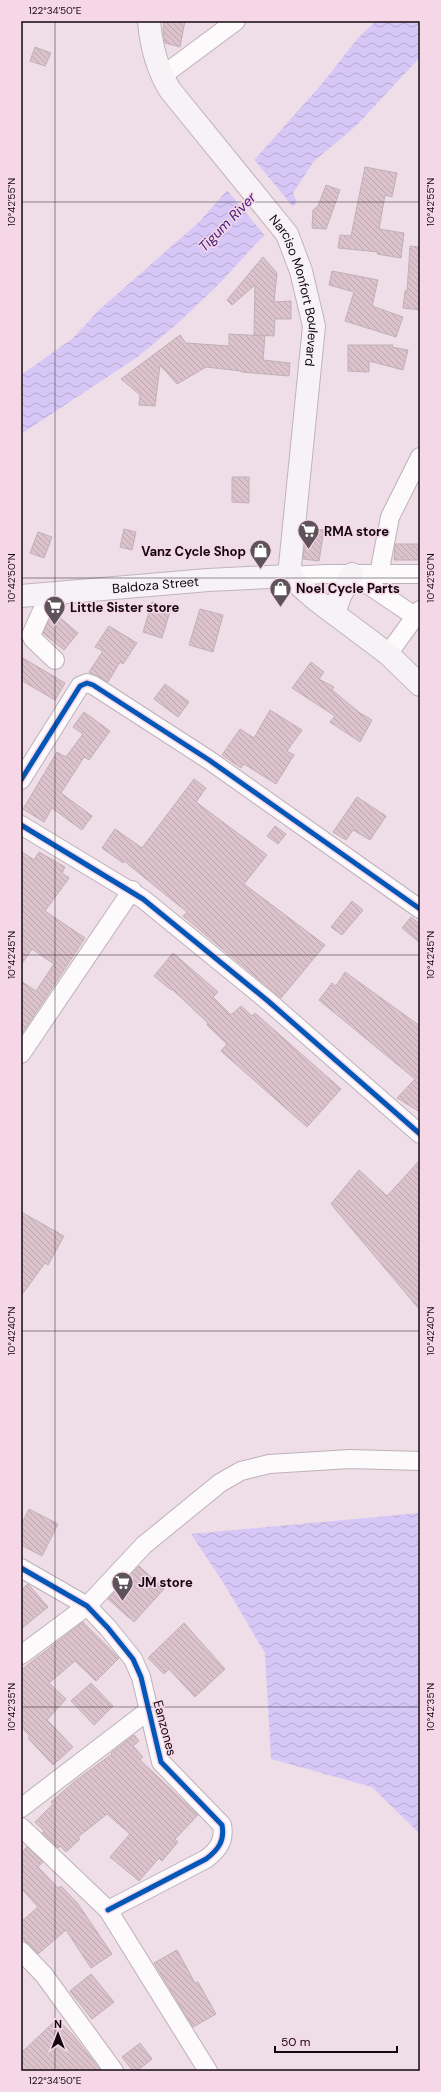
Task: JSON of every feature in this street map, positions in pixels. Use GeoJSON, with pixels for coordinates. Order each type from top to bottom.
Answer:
{"type":"FeatureCollection","features":[{"type":"Feature","properties":{"kind":"main road","name":"Narciso Monfort Boulevard"},"geometry":{"type":"LineString","coordinates":[[149,21],[150,36],[166,83],[287,234],[301,271],[314,326],[289,576]]}},
{"type":"Feature","properties":{"kind":"main road"},"geometry":{"type":"LineString","coordinates":[[334,614],[340,596],[352,574]]}},
{"type":"Feature","properties":{"kind":"main road","name":"Baldoza Street"},"geometry":{"type":"LineString","coordinates":[[31,598],[208,580],[289,576]]}},
{"type":"Feature","properties":{"kind":"main road"},"geometry":{"type":"LineString","coordinates":[[289,576],[334,614],[388,654],[420,684]]}},
{"type":"Feature","properties":{"kind":"street"},"geometry":{"type":"LineString","coordinates":[[166,83],[236,21]]}},
{"type":"Feature","properties":{"kind":"street"},"geometry":{"type":"LineString","coordinates":[[380,574],[390,517],[402,490],[420,457]]}},
{"type":"Feature","properties":{"kind":"street"},"geometry":{"type":"LineString","coordinates":[[402,490],[420,486]]}},
{"type":"Feature","properties":{"kind":"street"},"geometry":{"type":"LineString","coordinates":[[352,574],[418,614],[388,654]]}},
{"type":"Feature","properties":{"kind":"street"},"geometry":{"type":"LineString","coordinates":[[289,576],[420,574]]}},
{"type":"Feature","properties":{"kind":"street"},"geometry":{"type":"LineString","coordinates":[[31,598],[31,635],[33,640],[55,660]]}},
{"type":"Feature","properties":{"kind":"street"},"geometry":{"type":"LineString","coordinates":[[21,780],[80,686],[87,683],[93,685],[209,760],[420,909]]}},
{"type":"Feature","properties":{"kind":"street"},"geometry":{"type":"LineString","coordinates":[[21,825],[132,890],[268,1001],[420,1134]]}},
{"type":"Feature","properties":{"kind":"street"},"geometry":{"type":"LineString","coordinates":[[21,1054],[132,890]]}},
{"type":"Feature","properties":{"kind":"street"},"geometry":{"type":"LineString","coordinates":[[21,1655],[86,1606],[144,1545],[220,1483],[241,1471],[269,1464],[350,1459],[420,1461]]}},
{"type":"Feature","properties":{"kind":"street","name":"Eanzones"},"geometry":{"type":"LineString","coordinates":[[21,1568],[86,1606],[108,1628],[138,1668],[161,1762],[222,1825],[222,1839],[218,1850],[206,1859],[108,1910]]}},
{"type":"Feature","properties":{"kind":"street"},"geometry":{"type":"LineString","coordinates":[[21,1808],[149,1710]]}},
{"type":"Feature","properties":{"kind":"street"},"geometry":{"type":"LineString","coordinates":[[21,1827],[108,1910],[208,2071]]}},
{"type":"Feature","properties":{"kind":"street"},"geometry":{"type":"LineString","coordinates":[[21,1951],[44,1975],[114,2071]]}},
{"type":"Feature","properties":{"kind":"water","name":"Tigum River"},"geometry":{"type":"Polygon","coordinates":[[[376,21],[420,21],[420,57],[356,126],[314,161],[293,193],[297,202],[219,284],[179,322],[139,356],[21,434],[21,375],[72,339],[99,310],[198,223],[321,85],[358,38],[376,21]]]}},
{"type":"Feature","properties":{"kind":"water"},"geometry":{"type":"Polygon","coordinates":[[[420,1513],[420,1834],[372,1787],[271,1759],[265,1653],[223,1582],[191,1534],[420,1513]]]}},
{"type":"Feature","properties":{"kind":"pier"},"geometry":{"type":"Polygon","coordinates":[[[253,158],[294,208],[266,237],[226,189],[253,158]]]}},
{"type":"Feature","properties":{"kind":"building"},"geometry":{"type":"Polygon","coordinates":[[[164,21],[185,21],[180,47],[165,43],[163,30],[164,21]]]}},
{"type":"Feature","properties":{"kind":"building"},"geometry":{"type":"Polygon","coordinates":[[[35,47],[51,53],[45,66],[30,61],[35,47]]]}},
{"type":"Feature","properties":{"kind":"building"},"geometry":{"type":"Polygon","coordinates":[[[365,167],[397,173],[392,197],[385,195],[379,229],[404,233],[401,258],[377,254],[378,252],[338,248],[340,235],[351,236],[365,167]]]}},
{"type":"Feature","properties":{"kind":"building"},"geometry":{"type":"Polygon","coordinates":[[[326,185],[340,190],[326,229],[312,228],[313,210],[318,206],[326,185]]]}},
{"type":"Feature","properties":{"kind":"building"},"geometry":{"type":"Polygon","coordinates":[[[410,246],[420,247],[420,310],[403,308],[405,291],[407,291],[410,246]]]}},
{"type":"Feature","properties":{"kind":"building"},"geometry":{"type":"Polygon","coordinates":[[[263,257],[277,273],[274,302],[291,301],[291,319],[275,319],[274,336],[254,335],[255,285],[232,305],[227,300],[263,257]]]}},
{"type":"Feature","properties":{"kind":"building"},"geometry":{"type":"Polygon","coordinates":[[[332,271],[378,280],[372,306],[403,317],[396,337],[345,321],[354,292],[329,285],[332,271]]]}},
{"type":"Feature","properties":{"kind":"building"},"geometry":{"type":"Polygon","coordinates":[[[229,334],[265,336],[263,360],[290,363],[289,376],[206,367],[177,384],[160,365],[155,406],[139,405],[140,395],[121,379],[180,335],[186,343],[229,346],[229,334]]]}},
{"type":"Feature","properties":{"kind":"building"},"geometry":{"type":"Polygon","coordinates":[[[348,345],[393,345],[392,347],[408,350],[403,370],[369,361],[369,372],[348,371],[348,345]]]}},
{"type":"Feature","properties":{"kind":"building"},"geometry":{"type":"Polygon","coordinates":[[[232,477],[249,477],[249,503],[232,502],[232,477]]]}},
{"type":"Feature","properties":{"kind":"building"},"geometry":{"type":"Polygon","coordinates":[[[306,528],[324,530],[319,561],[303,559],[306,528]]]}},
{"type":"Feature","properties":{"kind":"building"},"geometry":{"type":"Polygon","coordinates":[[[124,529],[136,532],[132,550],[120,547],[124,529]]]}},
{"type":"Feature","properties":{"kind":"building"},"geometry":{"type":"Polygon","coordinates":[[[38,532],[52,537],[44,558],[30,553],[38,532]]]}},
{"type":"Feature","properties":{"kind":"building"},"geometry":{"type":"Polygon","coordinates":[[[395,544],[419,544],[419,560],[394,560],[395,544]]]}},
{"type":"Feature","properties":{"kind":"building"},"geometry":{"type":"Polygon","coordinates":[[[152,602],[171,608],[162,638],[143,632],[152,602]]]}},
{"type":"Feature","properties":{"kind":"building"},"geometry":{"type":"Polygon","coordinates":[[[200,609],[223,615],[213,652],[189,645],[200,609]]]}},
{"type":"Feature","properties":{"kind":"building"},"geometry":{"type":"Polygon","coordinates":[[[53,612],[78,633],[64,650],[43,633],[53,612]]]}},
{"type":"Feature","properties":{"kind":"building"},"geometry":{"type":"Polygon","coordinates":[[[109,626],[137,643],[123,664],[120,662],[108,682],[89,672],[103,651],[95,647],[109,626]]]}},
{"type":"Feature","properties":{"kind":"building"},"geometry":{"type":"Polygon","coordinates":[[[21,657],[65,683],[55,700],[21,680],[21,657]]]}},
{"type":"Feature","properties":{"kind":"building"},"geometry":{"type":"Polygon","coordinates":[[[311,662],[324,672],[319,679],[334,687],[332,690],[360,713],[372,720],[360,742],[330,722],[335,716],[292,688],[311,662]]]}},
{"type":"Feature","properties":{"kind":"building"},"geometry":{"type":"Polygon","coordinates":[[[165,684],[189,702],[178,717],[154,699],[165,684]]]}},
{"type":"Feature","properties":{"kind":"building"},"geometry":{"type":"Polygon","coordinates":[[[270,710],[302,730],[287,751],[294,755],[276,784],[244,764],[241,768],[222,755],[240,729],[254,738],[270,710]]]}},
{"type":"Feature","properties":{"kind":"building"},"geometry":{"type":"Polygon","coordinates":[[[84,712],[110,731],[89,760],[84,757],[61,793],[92,816],[82,830],[52,808],[44,822],[23,809],[57,752],[66,757],[83,734],[73,727],[84,712]]]}},
{"type":"Feature","properties":{"kind":"building"},"geometry":{"type":"Polygon","coordinates":[[[194,779],[206,788],[196,802],[267,855],[244,884],[325,945],[281,998],[183,916],[187,912],[124,861],[123,863],[102,848],[115,829],[142,848],[194,779]]]}},
{"type":"Feature","properties":{"kind":"building"},"geometry":{"type":"Polygon","coordinates":[[[357,797],[386,816],[370,840],[353,830],[346,840],[333,832],[357,797]]]}},
{"type":"Feature","properties":{"kind":"building"},"geometry":{"type":"Polygon","coordinates":[[[275,826],[286,834],[278,844],[267,836],[275,826]]]}},
{"type":"Feature","properties":{"kind":"building"},"geometry":{"type":"Polygon","coordinates":[[[21,851],[34,860],[39,852],[65,867],[62,873],[69,878],[45,911],[85,938],[21,1035],[21,981],[36,991],[54,964],[32,949],[21,965],[21,851]]]}},
{"type":"Feature","properties":{"kind":"building"},"geometry":{"type":"Polygon","coordinates":[[[352,901],[363,910],[342,935],[331,927],[352,901]]]}},
{"type":"Feature","properties":{"kind":"building"},"geometry":{"type":"Polygon","coordinates":[[[411,917],[420,924],[420,943],[402,928],[411,917]]]}},
{"type":"Feature","properties":{"kind":"building"},"geometry":{"type":"Polygon","coordinates":[[[173,953],[218,992],[213,997],[231,1015],[241,1006],[252,1016],[255,1013],[341,1089],[307,1127],[221,1051],[227,1044],[207,1025],[208,1023],[172,989],[171,990],[154,976],[173,953]]]}},
{"type":"Feature","properties":{"kind":"building"},"geometry":{"type":"Polygon","coordinates":[[[345,972],[420,1026],[420,1112],[397,1098],[415,1079],[319,1000],[332,983],[336,986],[345,972]]]}},
{"type":"Feature","properties":{"kind":"building"},"geometry":{"type":"Polygon","coordinates":[[[420,1160],[420,1310],[331,1204],[359,1170],[387,1196],[420,1160]]]}},
{"type":"Feature","properties":{"kind":"building"},"geometry":{"type":"Polygon","coordinates":[[[21,1212],[64,1236],[48,1265],[45,1263],[21,1296],[21,1212]]]}},
{"type":"Feature","properties":{"kind":"building"},"geometry":{"type":"Polygon","coordinates":[[[29,1509],[58,1524],[42,1556],[21,1545],[21,1525],[29,1509]]]}},
{"type":"Feature","properties":{"kind":"building"},"geometry":{"type":"Polygon","coordinates":[[[139,1566],[164,1589],[134,1622],[108,1599],[139,1566]]]}},
{"type":"Feature","properties":{"kind":"building"},"geometry":{"type":"Polygon","coordinates":[[[28,1584],[48,1607],[21,1629],[21,1590],[28,1584]]]}},
{"type":"Feature","properties":{"kind":"building"},"geometry":{"type":"Polygon","coordinates":[[[83,1622],[119,1658],[96,1681],[75,1661],[49,1683],[66,1699],[47,1720],[73,1747],[53,1765],[28,1738],[30,1736],[21,1727],[21,1670],[83,1622]]]}},
{"type":"Feature","properties":{"kind":"building"},"geometry":{"type":"Polygon","coordinates":[[[184,1623],[225,1669],[195,1697],[169,1669],[164,1674],[148,1658],[184,1623]]]}},
{"type":"Feature","properties":{"kind":"building"},"geometry":{"type":"Polygon","coordinates":[[[91,1683],[113,1706],[94,1725],[71,1701],[91,1683]]]}},
{"type":"Feature","properties":{"kind":"building"},"geometry":{"type":"Polygon","coordinates":[[[134,1735],[139,1741],[133,1746],[143,1757],[140,1760],[198,1815],[175,1839],[178,1842],[162,1861],[159,1858],[139,1881],[110,1857],[130,1834],[107,1814],[78,1837],[80,1839],[66,1852],[60,1846],[58,1848],[42,1833],[44,1831],[35,1822],[53,1804],[51,1802],[75,1781],[112,1754],[111,1753],[134,1735]]]}},
{"type":"Feature","properties":{"kind":"building"},"geometry":{"type":"Polygon","coordinates":[[[27,1847],[43,1862],[38,1867],[58,1888],[61,1886],[78,1904],[112,1954],[91,1968],[66,1930],[38,1954],[21,1937],[21,1922],[38,1907],[21,1888],[21,1853],[27,1847]]]}},
{"type":"Feature","properties":{"kind":"building"},"geometry":{"type":"Polygon","coordinates":[[[177,1950],[195,1983],[198,1982],[216,2014],[193,2027],[154,1963],[177,1950]]]}},
{"type":"Feature","properties":{"kind":"building"},"geometry":{"type":"Polygon","coordinates":[[[91,1974],[114,2002],[92,2019],[70,1991],[91,1974]]]}},
{"type":"Feature","properties":{"kind":"building"},"geometry":{"type":"Polygon","coordinates":[[[57,2019],[73,2035],[101,2071],[26,2071],[21,2067],[21,2053],[57,2019]]]}},
{"type":"Feature","properties":{"kind":"building"},"geometry":{"type":"Polygon","coordinates":[[[140,2043],[152,2059],[137,2071],[133,2071],[122,2057],[140,2043]]]}},
{"type":"Feature","properties":{"kind":"cycle path"},"geometry":{"type":"LineString","coordinates":[[21,780],[80,686],[87,683],[93,685],[209,760],[420,909]]}},
{"type":"Feature","properties":{"kind":"cycle path"},"geometry":{"type":"LineString","coordinates":[[21,825],[143,899],[268,1001],[420,1134]]}},
{"type":"Feature","properties":{"kind":"cycle path"},"geometry":{"type":"LineString","coordinates":[[21,1568],[87,1606],[108,1628],[133,1659],[141,1677],[161,1762],[222,1825],[223,1831],[220,1845],[206,1859],[108,1910]]}},
{"type":"Feature","properties":{"kind":"place","name":"RMA store"},"geometry":{"type":"Point","coordinates":[308,550]}},
{"type":"Feature","properties":{"kind":"place","name":"Vanz Cycle Shop"},"geometry":{"type":"Point","coordinates":[261,570]}},
{"type":"Feature","properties":{"kind":"place","name":"Noel Cycle Parts"},"geometry":{"type":"Point","coordinates":[280,608]}},
{"type":"Feature","properties":{"kind":"place","name":"Little Sister store"},"geometry":{"type":"Point","coordinates":[54,626]}},
{"type":"Feature","properties":{"kind":"place","name":"JM store"},"geometry":{"type":"Point","coordinates":[123,1602]}}]}
